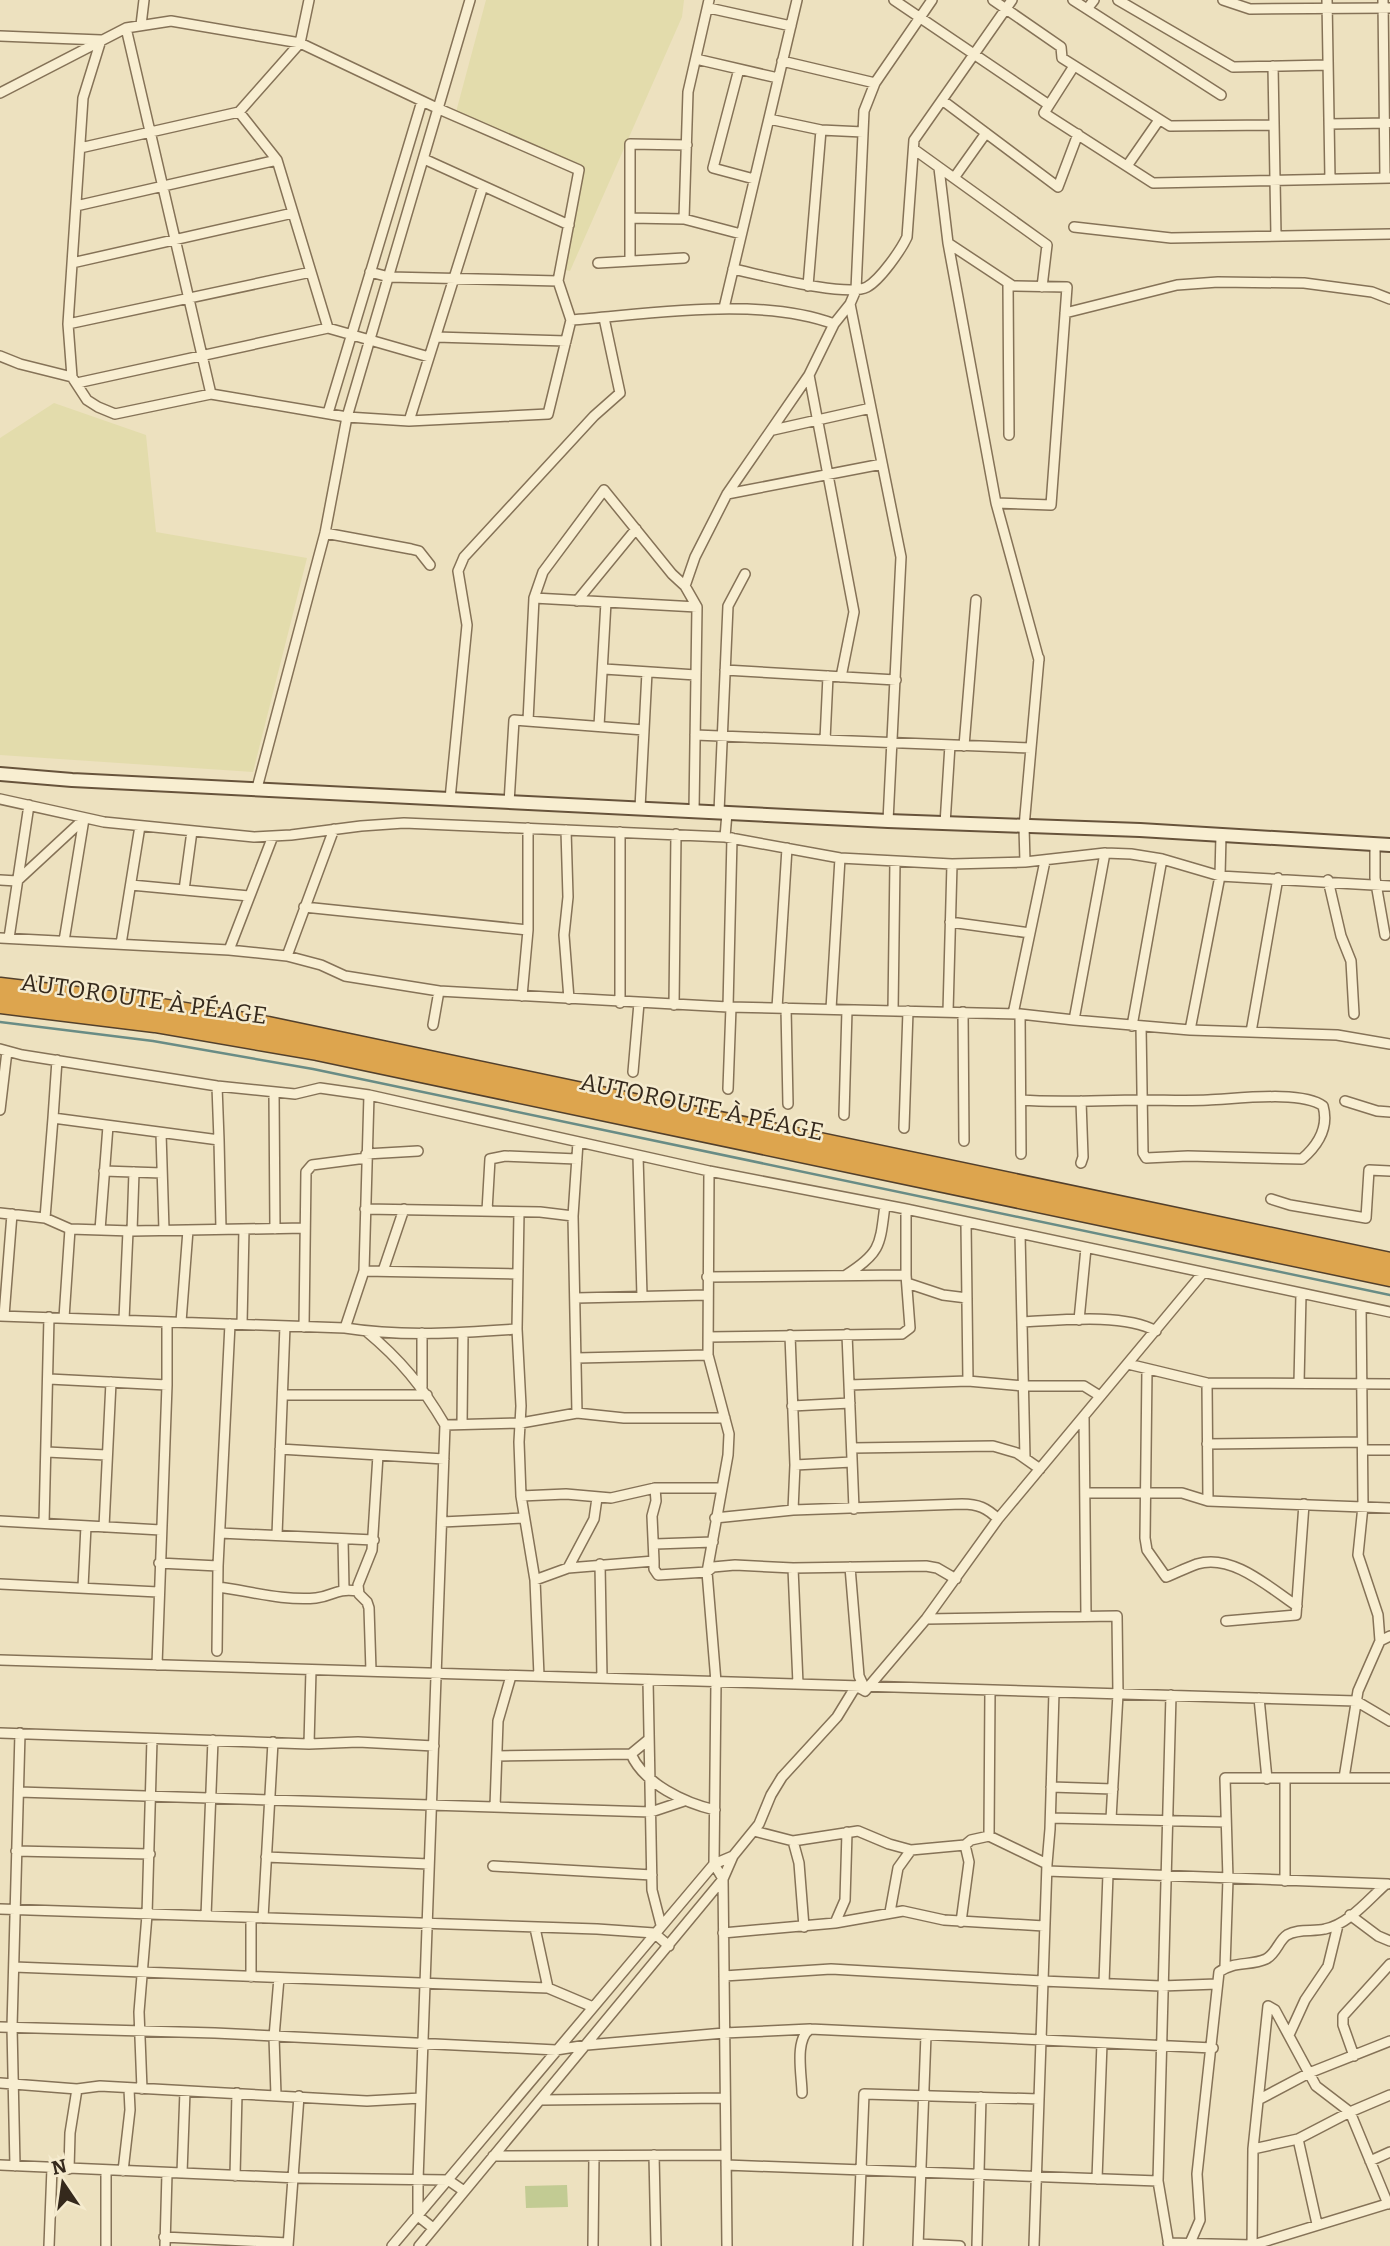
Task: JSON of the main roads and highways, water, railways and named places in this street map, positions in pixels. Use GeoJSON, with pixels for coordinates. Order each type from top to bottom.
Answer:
{"type":"FeatureCollection","features":[{"type":"Feature","properties":{"kind":"highway"},"geometry":{"type":"LineString","coordinates":[[0,987],[138,1004],[268,1026],[1390,1262]]}},
{"type":"Feature","properties":{"kind":"highway","name":"AUTOROUTE À PÉAGE"},"geometry":{"type":"LineString","coordinates":[[0,1003],[155,1023],[317,1051],[1390,1278]]}},
{"type":"Feature","properties":{"kind":"waterway"},"geometry":{"type":"LineString","coordinates":[[0,1022],[153,1041],[313,1069],[1390,1295]]}}]}
